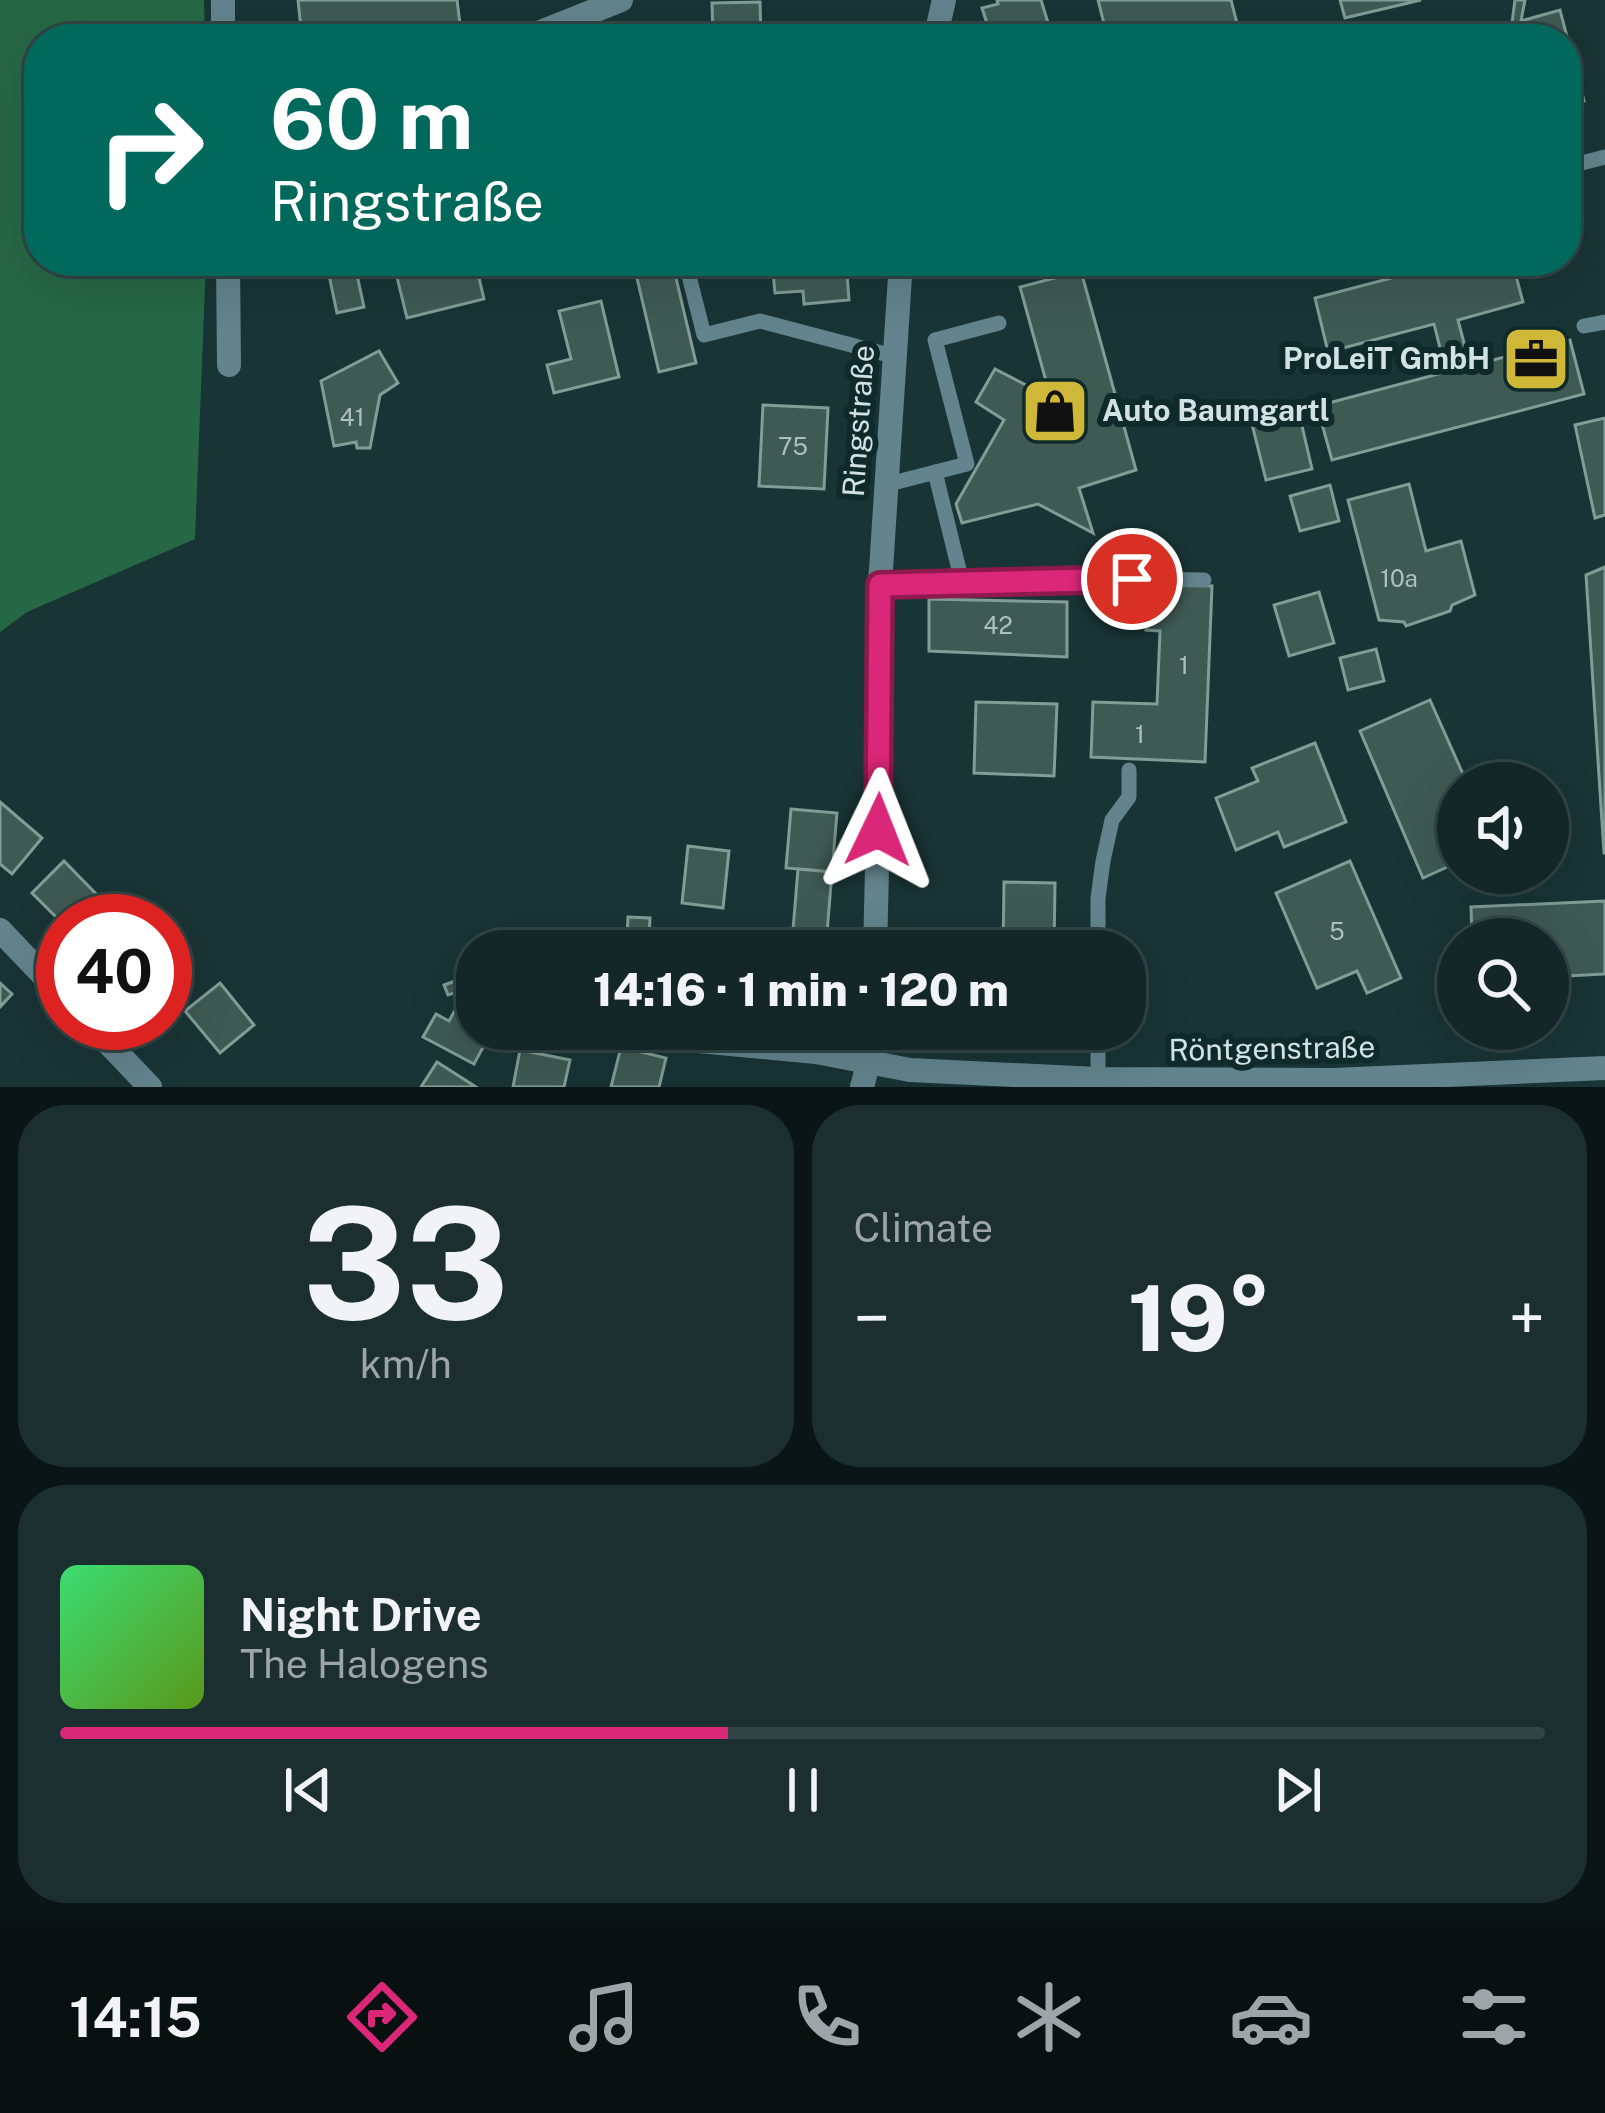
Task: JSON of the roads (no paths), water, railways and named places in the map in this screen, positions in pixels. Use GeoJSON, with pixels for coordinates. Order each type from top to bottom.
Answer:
{"type":"FeatureCollection","features":[{"type":"Feature","properties":{"kind":"street"},"geometry":{"type":"LineString","coordinates":[[561,24],[621,0]]}},
{"type":"Feature","properties":{"kind":"street"},"geometry":{"type":"LineString","coordinates":[[228,276],[229,365]]}},
{"type":"Feature","properties":{"kind":"street","name":"Ringstraße"},"geometry":{"type":"LineString","coordinates":[[876,930],[880,585],[900,276]]}},
{"type":"Feature","properties":{"kind":"street"},"geometry":{"type":"LineString","coordinates":[[0,930],[36,968]]}},
{"type":"Feature","properties":{"kind":"street"},"geometry":{"type":"LineString","coordinates":[[115,1050],[150,1087]]}},
{"type":"Feature","properties":{"kind":"street","name":"Röntgenstraße"},"geometry":{"type":"LineString","coordinates":[[793,1050],[910,1070],[1098,1079],[1334,1079],[1605,1068]]}},
{"type":"Feature","properties":{"kind":"street"},"geometry":{"type":"LineString","coordinates":[[862,1087],[870,1050]]}},
{"type":"Feature","properties":{"kind":"lane"},"geometry":{"type":"LineString","coordinates":[[689,276],[704,335],[760,321],[893,356]]}},
{"type":"Feature","properties":{"kind":"lane"},"geometry":{"type":"LineString","coordinates":[[885,485],[967,464],[934,340],[999,322]]}},
{"type":"Feature","properties":{"kind":"lane"},"geometry":{"type":"LineString","coordinates":[[1583,326],[1605,322]]}},
{"type":"Feature","properties":{"kind":"lane"},"geometry":{"type":"LineString","coordinates":[[935,472],[962,582]]}},
{"type":"Feature","properties":{"kind":"lane"},"geometry":{"type":"LineString","coordinates":[[880,585],[1204,580]]}},
{"type":"Feature","properties":{"kind":"lane"},"geometry":{"type":"LineString","coordinates":[[1098,930],[1102,861],[1112,820],[1129,797],[1130,770]]}},
{"type":"Feature","properties":{"kind":"lane"},"geometry":{"type":"LineString","coordinates":[[1098,1050],[1098,1079]]}},
{"type":"Feature","properties":{"kind":"place","name":"ProLeiT GmbH"},"geometry":{"type":"Point","coordinates":[1536,359]}},
{"type":"Feature","properties":{"kind":"place","name":"Auto Baumgartl"},"geometry":{"type":"Point","coordinates":[1055,411]}}]}
